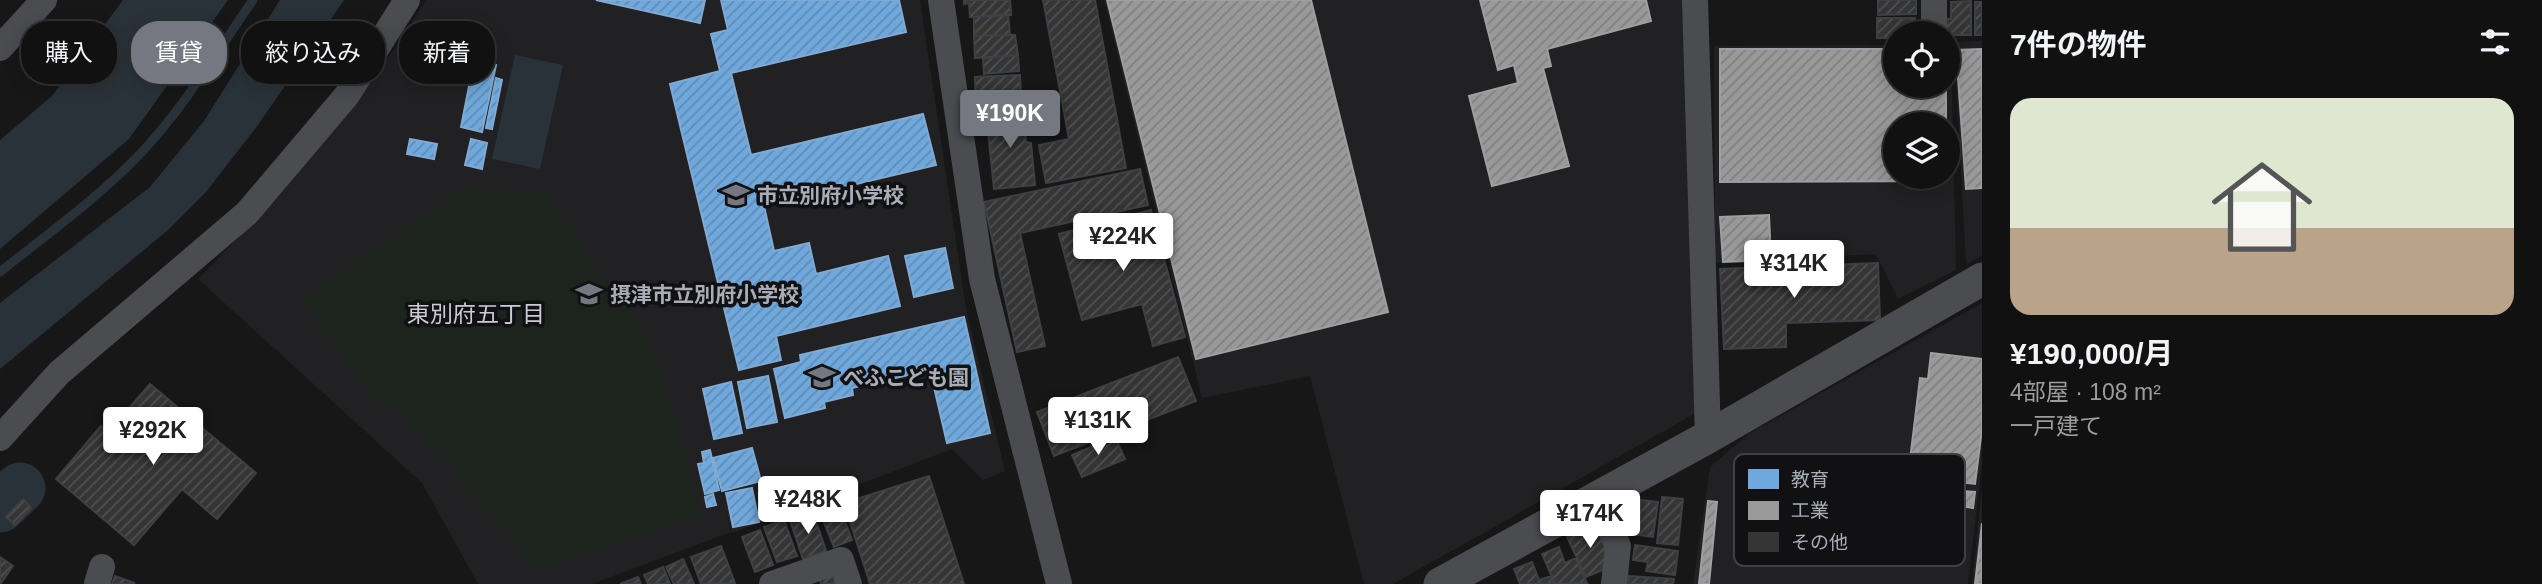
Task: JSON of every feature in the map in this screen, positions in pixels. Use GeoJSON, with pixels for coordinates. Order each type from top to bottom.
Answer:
{"type":"FeatureCollection","features":[{"type":"Feature","properties":{"kind":"street"},"geometry":{"type":"LineString","coordinates":[[0,48],[44,0]]}},
{"type":"Feature","properties":{"kind":"street"},"geometry":{"type":"LineString","coordinates":[[0,438],[59,373],[247,214],[347,95],[407,0]]}},
{"type":"Feature","properties":{"kind":"street"},"geometry":{"type":"LineString","coordinates":[[941,0],[982,279],[1059,584]]}},
{"type":"Feature","properties":{"kind":"street"},"geometry":{"type":"LineString","coordinates":[[1695,0],[1708,437]]}},
{"type":"Feature","properties":{"kind":"street"},"geometry":{"type":"LineString","coordinates":[[1440,584],[1708,437],[1982,279]]}},
{"type":"Feature","properties":{"kind":"street"},"geometry":{"type":"LineString","coordinates":[[1596,498],[1618,546],[1614,584]]}},
{"type":"Feature","properties":{"kind":"street"},"geometry":{"type":"LineString","coordinates":[[772,584],[841,560],[849,584]]}},
{"type":"Feature","properties":{"kind":"shaded area"},"geometry":{"type":"Polygon","coordinates":[[[123,0],[228,0],[213,21],[131,21],[131,84],[168,84],[129,139],[0,249],[0,140],[52,96],[61,84],[117,84],[117,21],[107,21],[123,0]]]}},
{"type":"Feature","properties":{"kind":"shaded area"},"geometry":{"type":"Polygon","coordinates":[[[280,0],[344,0],[330,21],[267,21],[280,0]]]}},
{"type":"Feature","properties":{"kind":"shaded area","name":"摂津市立別府小学校"},"geometry":{"type":"Polygon","coordinates":[[[426,0],[920,0],[966,309],[1005,471],[983,480],[952,449],[732,533],[725,507],[731,532],[592,584],[478,584],[422,483],[198,279],[277,198],[366,84],[385,84],[385,60],[399,43],[399,84],[495,84],[495,21],[413,21],[426,0]]]}},
{"type":"Feature","properties":{"kind":"shaded area"},"geometry":{"type":"Polygon","coordinates":[[[1104,0],[1685,0],[1696,413],[1393,584],[1364,584],[1310,376],[1202,398],[1104,0]]]}},
{"type":"Feature","properties":{"kind":"shaded area"},"geometry":{"type":"Polygon","coordinates":[[[1982,41],[1982,255],[1966,264],[1960,112],[1958,112],[1957,98],[1960,98],[1960,42],[1982,41]]]}},
{"type":"Feature","properties":{"kind":"shaded area"},"geometry":{"type":"Polygon","coordinates":[[[1883,45],[1883,98],[1952,98],[1953,112],[1883,112],[1883,189],[1954,189],[1956,270],[1898,299],[1876,254],[1715,263],[1714,46],[1883,45]]]}},
{"type":"Feature","properties":{"kind":"shaded area"},"geometry":{"type":"Polygon","coordinates":[[[515,55],[563,65],[540,169],[492,159],[515,55]]]}},
{"type":"Feature","properties":{"kind":"shaded area"},"geometry":{"type":"Polygon","coordinates":[[[241,62],[241,84],[286,84],[206,192],[168,230],[0,369],[0,303],[150,187],[204,121],[241,62]]]}},
{"type":"Feature","properties":{"kind":"shaded area"},"geometry":{"type":"Polygon","coordinates":[[[466,186],[546,194],[654,348],[700,514],[538,569],[394,406],[378,406],[301,300],[466,186]]]}},
{"type":"Feature","properties":{"kind":"shaded area"},"geometry":{"type":"Polygon","coordinates":[[[1982,303],[1982,462],[1968,584],[1693,584],[1710,467],[1750,433],[1982,303]]]}},
{"type":"Feature","properties":{"kind":"shaded area"},"geometry":{"type":"Polygon","coordinates":[[[1982,488],[1982,584],[1972,584],[1982,488]]]}},
{"type":"Feature","properties":{"kind":"building: 教育"},"geometry":{"type":"Polygon","coordinates":[[[596,0],[705,0],[700,23],[596,0]]]}},
{"type":"Feature","properties":{"kind":"building: 教育"},"geometry":{"type":"Polygon","coordinates":[[[721,0],[899,0],[906,32],[731,73],[751,155],[923,114],[936,165],[764,206],[774,251],[809,243],[816,274],[888,256],[900,306],[776,336],[781,360],[739,370],[670,84],[720,71],[711,34],[728,30],[721,0]]]}},
{"type":"Feature","properties":{"kind":"building: 教育"},"geometry":{"type":"Polygon","coordinates":[[[496,78],[502,80],[492,129],[486,128],[496,78]]]}},
{"type":"Feature","properties":{"kind":"building: 教育"},"geometry":{"type":"Polygon","coordinates":[[[469,84],[492,84],[482,132],[461,127],[469,84]]]}},
{"type":"Feature","properties":{"kind":"building: 教育"},"geometry":{"type":"Polygon","coordinates":[[[410,139],[437,144],[434,159],[407,154],[410,139]]]}},
{"type":"Feature","properties":{"kind":"building: 教育"},"geometry":{"type":"Polygon","coordinates":[[[471,139],[487,143],[482,169],[465,165],[471,139]]]}},
{"type":"Feature","properties":{"kind":"building: 教育"},"geometry":{"type":"Polygon","coordinates":[[[945,248],[953,288],[914,297],[905,256],[945,248]]]}},
{"type":"Feature","properties":{"kind":"building: 教育"},"geometry":{"type":"Polygon","coordinates":[[[964,317],[990,433],[947,443],[930,370],[852,388],[853,395],[824,402],[825,408],[785,418],[774,369],[801,362],[800,355],[964,317]]]}},
{"type":"Feature","properties":{"kind":"building: 教育"},"geometry":{"type":"Polygon","coordinates":[[[768,376],[777,422],[747,428],[738,382],[768,376]]]}},
{"type":"Feature","properties":{"kind":"building: 教育"},"geometry":{"type":"Polygon","coordinates":[[[731,382],[742,433],[714,439],[703,389],[731,382]]]}},
{"type":"Feature","properties":{"kind":"building: 教育"},"geometry":{"type":"Polygon","coordinates":[[[752,448],[761,481],[722,491],[713,458],[752,448]]]}},
{"type":"Feature","properties":{"kind":"building: 教育"},"geometry":{"type":"Polygon","coordinates":[[[710,450],[719,490],[705,494],[698,464],[704,463],[702,452],[710,450]]]}},
{"type":"Feature","properties":{"kind":"building: 教育"},"geometry":{"type":"Polygon","coordinates":[[[752,488],[759,522],[733,527],[726,493],[752,488]]]}},
{"type":"Feature","properties":{"kind":"building: 教育"},"geometry":{"type":"Polygon","coordinates":[[[775,489],[780,509],[763,513],[759,493],[775,489]]]}},
{"type":"Feature","properties":{"kind":"building: 教育"},"geometry":{"type":"Polygon","coordinates":[[[713,494],[716,505],[707,507],[705,497],[713,494]]]}},
{"type":"Feature","properties":{"kind":"building: 工業"},"geometry":{"type":"Polygon","coordinates":[[[1107,0],[1311,0],[1388,312],[1196,359],[1107,0]]]}},
{"type":"Feature","properties":{"kind":"building: 工業"},"geometry":{"type":"Polygon","coordinates":[[[1480,0],[1646,0],[1651,21],[1547,49],[1551,66],[1543,68],[1569,166],[1492,186],[1469,96],[1518,83],[1514,65],[1498,70],[1480,0]]]}},
{"type":"Feature","properties":{"kind":"building: 工業"},"geometry":{"type":"Polygon","coordinates":[[[1720,49],[1883,49],[1883,98],[1946,98],[1946,112],[1883,112],[1883,181],[1720,182],[1720,49]]]}},
{"type":"Feature","properties":{"kind":"building: 工業"},"geometry":{"type":"Polygon","coordinates":[[[1982,49],[1982,188],[1966,189],[1959,98],[1960,50],[1982,49]]]}},
{"type":"Feature","properties":{"kind":"building: 工業"},"geometry":{"type":"Polygon","coordinates":[[[1769,215],[1771,260],[1723,262],[1720,217],[1769,215]]]}},
{"type":"Feature","properties":{"kind":"building: 工業"},"geometry":{"type":"Polygon","coordinates":[[[1931,353],[1982,359],[1982,429],[1975,484],[1965,483],[1965,454],[1911,454],[1920,378],[1928,379],[1931,353]]]}},
{"type":"Feature","properties":{"kind":"building: 工業"},"geometry":{"type":"Polygon","coordinates":[[[1965,491],[1975,492],[1973,508],[1965,507],[1965,491]]]}},
{"type":"Feature","properties":{"kind":"building: 工業"},"geometry":{"type":"Polygon","coordinates":[[[1708,501],[1717,502],[1709,584],[1699,584],[1708,501]]]}},
{"type":"Feature","properties":{"kind":"building: 工業"},"geometry":{"type":"Polygon","coordinates":[[[1982,523],[1982,584],[1975,584],[1982,523]]]}},
{"type":"Feature","properties":{"kind":"building: その他"},"geometry":{"type":"Polygon","coordinates":[[[964,0],[1010,0],[1011,15],[970,17],[969,3],[964,4],[964,0]]]}},
{"type":"Feature","properties":{"kind":"building: その他"},"geometry":{"type":"Polygon","coordinates":[[[1043,0],[1095,0],[1126,168],[1046,183],[1039,145],[1069,139],[1043,0]]]}},
{"type":"Feature","properties":{"kind":"building: その他"},"geometry":{"type":"Polygon","coordinates":[[[1878,0],[1916,0],[1916,14],[1878,15],[1878,0]]]}},
{"type":"Feature","properties":{"kind":"building: その他"},"geometry":{"type":"Polygon","coordinates":[[[1971,1],[1971,35],[1960,35],[1960,21],[1943,21],[1951,19],[1951,2],[1971,1]]]}},
{"type":"Feature","properties":{"kind":"building: その他"},"geometry":{"type":"Polygon","coordinates":[[[1975,2],[1982,2],[1982,35],[1975,35],[1975,2]]]}},
{"type":"Feature","properties":{"kind":"building: その他"},"geometry":{"type":"Polygon","coordinates":[[[1008,14],[1010,35],[974,36],[974,17],[1008,14]]]}},
{"type":"Feature","properties":{"kind":"building: その他"},"geometry":{"type":"Polygon","coordinates":[[[1877,18],[1915,18],[1915,21],[1883,21],[1883,38],[1877,38],[1877,18]]]}},
{"type":"Feature","properties":{"kind":"building: その他"},"geometry":{"type":"Polygon","coordinates":[[[1015,35],[1018,55],[975,58],[974,36],[1015,35]]]}},
{"type":"Feature","properties":{"kind":"building: その他"},"geometry":{"type":"Polygon","coordinates":[[[1018,55],[1019,71],[984,74],[983,58],[1018,55]]]}},
{"type":"Feature","properties":{"kind":"building: その他"},"geometry":{"type":"Polygon","coordinates":[[[1020,75],[1021,98],[1009,98],[1009,108],[976,110],[975,77],[1020,75]]]}},
{"type":"Feature","properties":{"kind":"building: その他"},"geometry":{"type":"Polygon","coordinates":[[[1022,108],[1026,142],[1031,143],[1035,185],[994,189],[986,112],[1022,108]]]}},
{"type":"Feature","properties":{"kind":"building: その他"},"geometry":{"type":"Polygon","coordinates":[[[1140,169],[1148,205],[1020,233],[1045,346],[1017,352],[984,202],[1140,169]]]}},
{"type":"Feature","properties":{"kind":"building: その他"},"geometry":{"type":"Polygon","coordinates":[[[1151,210],[1185,337],[1153,346],[1142,304],[1082,320],[1059,234],[1151,210]]]}},
{"type":"Feature","properties":{"kind":"building: その他"},"geometry":{"type":"Polygon","coordinates":[[[1878,263],[1880,320],[1786,323],[1786,347],[1724,349],[1720,269],[1878,263]]]}},
{"type":"Feature","properties":{"kind":"building: その他"},"geometry":{"type":"Polygon","coordinates":[[[1178,357],[1196,401],[1054,456],[1037,412],[1178,357]]]}},
{"type":"Feature","properties":{"kind":"building: その他"},"geometry":{"type":"Polygon","coordinates":[[[150,384],[256,473],[217,519],[182,489],[134,545],[56,479],[101,426],[108,433],[150,384]]]}},
{"type":"Feature","properties":{"kind":"building: その他"},"geometry":{"type":"Polygon","coordinates":[[[1115,437],[1125,459],[1082,477],[1072,455],[1115,437]]]}},
{"type":"Feature","properties":{"kind":"building: その他"},"geometry":{"type":"Polygon","coordinates":[[[929,476],[964,584],[870,584],[844,503],[929,476]]]}},
{"type":"Feature","properties":{"kind":"building: その他"},"geometry":{"type":"Polygon","coordinates":[[[1662,497],[1683,499],[1678,545],[1657,543],[1662,497]]]}},
{"type":"Feature","properties":{"kind":"building: その他"},"geometry":{"type":"Polygon","coordinates":[[[23,499],[31,508],[15,525],[6,517],[23,499]]]}},
{"type":"Feature","properties":{"kind":"building: その他"},"geometry":{"type":"Polygon","coordinates":[[[1641,500],[1658,502],[1653,537],[1623,533],[1621,509],[1630,510],[1631,505],[1640,506],[1641,500]]]}},
{"type":"Feature","properties":{"kind":"building: その他"},"geometry":{"type":"Polygon","coordinates":[[[837,501],[852,540],[834,547],[818,508],[837,501]]]}},
{"type":"Feature","properties":{"kind":"building: その他"},"geometry":{"type":"Polygon","coordinates":[[[813,512],[826,551],[803,559],[790,520],[813,512]]]}},
{"type":"Feature","properties":{"kind":"building: その他"},"geometry":{"type":"Polygon","coordinates":[[[784,520],[797,556],[777,562],[764,527],[784,520]]]}},
{"type":"Feature","properties":{"kind":"building: その他"},"geometry":{"type":"Polygon","coordinates":[[[1590,527],[1593,531],[1603,530],[1611,562],[1602,565],[1605,569],[1586,577],[1567,537],[1590,527]]]}},
{"type":"Feature","properties":{"kind":"building: その他"},"geometry":{"type":"Polygon","coordinates":[[[760,530],[773,565],[755,572],[742,537],[760,530]]]}},
{"type":"Feature","properties":{"kind":"building: その他"},"geometry":{"type":"Polygon","coordinates":[[[1635,545],[1678,551],[1675,575],[1646,571],[1648,562],[1633,560],[1635,545]]]}},
{"type":"Feature","properties":{"kind":"building: その他"},"geometry":{"type":"Polygon","coordinates":[[[721,546],[735,583],[701,584],[691,557],[721,546]]]}},
{"type":"Feature","properties":{"kind":"building: その他"},"geometry":{"type":"Polygon","coordinates":[[[1559,547],[1565,563],[1576,558],[1587,583],[1555,584],[1542,554],[1559,547]]]}},
{"type":"Feature","properties":{"kind":"building: その他"},"geometry":{"type":"Polygon","coordinates":[[[0,557],[13,566],[1,583],[0,583],[0,557]]]}},
{"type":"Feature","properties":{"kind":"building: その他"},"geometry":{"type":"Polygon","coordinates":[[[683,559],[694,584],[674,584],[666,567],[683,559]]]}},
{"type":"Feature","properties":{"kind":"building: その他"},"geometry":{"type":"Polygon","coordinates":[[[1532,562],[1539,580],[1551,576],[1554,584],[1520,584],[1514,569],[1532,562]]]}},
{"type":"Feature","properties":{"kind":"building: その他"},"geometry":{"type":"Polygon","coordinates":[[[663,567],[670,584],[648,584],[644,575],[663,567]]]}},
{"type":"Feature","properties":{"kind":"building: その他"},"geometry":{"type":"Polygon","coordinates":[[[838,573],[842,584],[821,584],[820,579],[838,573]]]}},
{"type":"Feature","properties":{"kind":"building: その他"},"geometry":{"type":"Polygon","coordinates":[[[115,576],[134,583],[112,584],[115,576]]]}},
{"type":"Feature","properties":{"kind":"building: その他"},"geometry":{"type":"Polygon","coordinates":[[[1629,576],[1674,579],[1673,584],[1628,584],[1629,576]]]}},
{"type":"Feature","properties":{"kind":"building: その他"},"geometry":{"type":"Polygon","coordinates":[[[638,577],[641,584],[620,584],[638,577]]]}},
{"type":"Feature","properties":{"kind":"waterway"},"geometry":{"type":"LineString","coordinates":[[0,272],[89,201],[139,155],[185,99],[253,0]]}},
{"type":"Feature","properties":{"kind":"waterway"},"geometry":{"type":"LineString","coordinates":[[0,507],[20,488]]}},
{"type":"Feature","properties":{"kind":"place","name":"市立別府小学校"},"geometry":{"type":"Point","coordinates":[736,195]}},
{"type":"Feature","properties":{"kind":"place","name":"摂津市立別府小学校"},"geometry":{"type":"Point","coordinates":[589,294]}},
{"type":"Feature","properties":{"kind":"place","name":"べふこども園"},"geometry":{"type":"Point","coordinates":[822,377]}},
{"type":"Feature","properties":{"kind":"district","name":"東別府五丁目"},"geometry":{"type":"Point","coordinates":[476,314]}}]}
